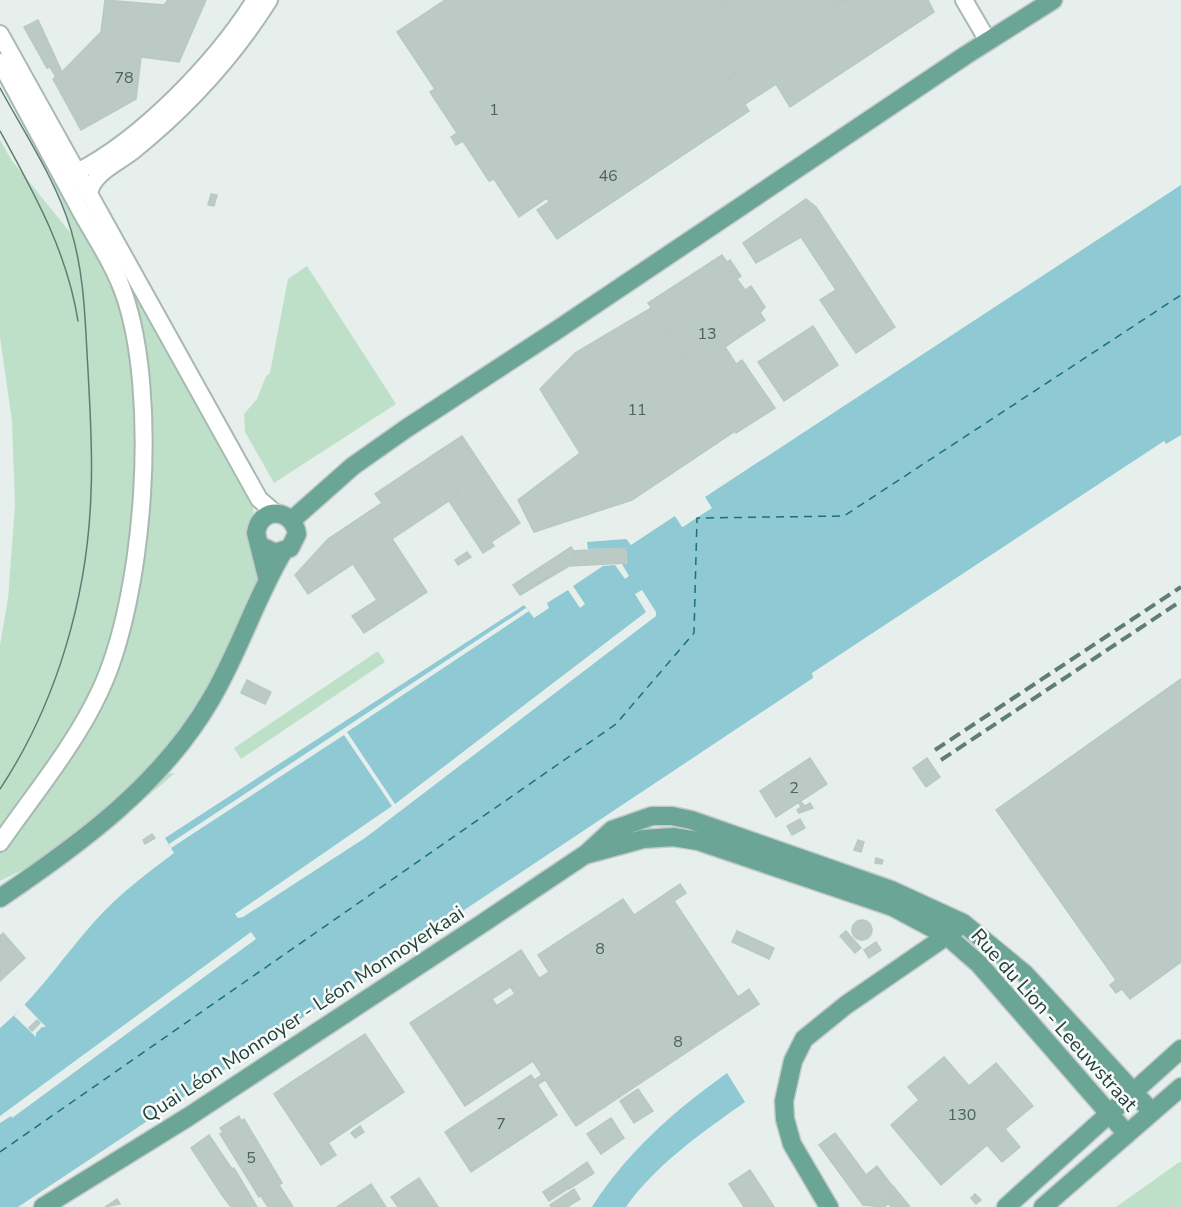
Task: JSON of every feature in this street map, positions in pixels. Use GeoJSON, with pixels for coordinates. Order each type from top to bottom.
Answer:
{"type":"FeatureCollection","features":[{"type":"Feature","properties":{"kind":"main road"},"geometry":{"type":"LineString","coordinates":[[267,577],[256,533],[276,518],[401,432],[1053,0]]}},
{"type":"Feature","properties":{"kind":"main road"},"geometry":{"type":"LineString","coordinates":[[261,546],[275,553],[290,548],[297,534],[276,518]]}},
{"type":"Feature","properties":{"kind":"main road"},"geometry":{"type":"LineString","coordinates":[[0,898],[122,806],[187,736],[229,667],[267,577],[283,552]]}},
{"type":"Feature","properties":{"kind":"main road","name":"Rue du Lion - Leeuwstraat"},"geometry":{"type":"LineString","coordinates":[[586,854],[612,830],[652,816],[672,816],[891,890],[963,923],[1025,974],[1152,1112]]}},
{"type":"Feature","properties":{"kind":"main road","name":"Rue du Lion - Leeuwstraat"},"geometry":{"type":"LineString","coordinates":[[586,854],[643,839],[673,837],[698,841],[893,908],[947,936],[979,964],[1126,1134]]}},
{"type":"Feature","properties":{"kind":"main road","name":"Quai Léon Monnoyer - Léon Monnoyerkaai"},"geometry":{"type":"LineString","coordinates":[[43,1207],[188,1117],[586,854]]}},
{"type":"Feature","properties":{"kind":"main road"},"geometry":{"type":"LineString","coordinates":[[0,885],[60,855]]}},
{"type":"Feature","properties":{"kind":"main road"},"geometry":{"type":"LineString","coordinates":[[829,1207],[792,1144],[785,1119],[784,1101],[793,1061],[804,1039],[846,1005],[963,923]]}},
{"type":"Feature","properties":{"kind":"main road"},"geometry":{"type":"LineString","coordinates":[[1006,1207],[1181,1049]]}},
{"type":"Feature","properties":{"kind":"main road"},"geometry":{"type":"LineString","coordinates":[[1043,1207],[1181,1088]]}},
{"type":"Feature","properties":{"kind":"street"},"geometry":{"type":"LineString","coordinates":[[77,172],[116,149],[181,90],[212,58],[255,0]]}},
{"type":"Feature","properties":{"kind":"street"},"geometry":{"type":"LineString","coordinates":[[89,194],[97,177],[133,151],[197,92],[238,44],[269,0]]}},
{"type":"Feature","properties":{"kind":"street"},"geometry":{"type":"LineString","coordinates":[[964,0],[988,41]]}},
{"type":"Feature","properties":{"kind":"street"},"geometry":{"type":"LineString","coordinates":[[0,34],[259,499],[276,518]]}},
{"type":"Feature","properties":{"kind":"street"},"geometry":{"type":"LineString","coordinates":[[0,62],[125,295],[138,355],[143,453],[136,557],[113,658],[90,710],[0,843]]}},
{"type":"Feature","properties":{"kind":"green space"},"geometry":{"type":"Polygon","coordinates":[[[0,140],[12,161],[74,237],[51,178],[58,174],[101,256],[113,284],[124,324],[135,425],[130,537],[123,591],[112,638],[99,677],[78,718],[0,835],[0,645],[8,599],[15,505],[12,421],[0,337],[0,140]]]}},
{"type":"Feature","properties":{"kind":"green space"},"geometry":{"type":"Polygon","coordinates":[[[67,168],[253,504],[257,579],[240,630],[189,725],[111,809],[34,864],[0,881],[0,850],[46,785],[130,614],[142,355],[67,168]]]}},
{"type":"Feature","properties":{"kind":"green space"},"geometry":{"type":"Polygon","coordinates":[[[307,266],[396,404],[274,483],[245,432],[244,414],[257,399],[266,376],[270,373],[288,279],[307,266]]]}},
{"type":"Feature","properties":{"kind":"green space"},"geometry":{"type":"Polygon","coordinates":[[[378,651],[385,662],[241,759],[234,748],[378,651]]]}},
{"type":"Feature","properties":{"kind":"green space"},"geometry":{"type":"Polygon","coordinates":[[[175,773],[130,811],[128,809],[163,774],[175,773]]]}},
{"type":"Feature","properties":{"kind":"green space"},"geometry":{"type":"Polygon","coordinates":[[[1181,1162],[1181,1207],[1116,1207],[1178,1163],[1181,1162]]]}},
{"type":"Feature","properties":{"kind":"water"},"geometry":{"type":"Polygon","coordinates":[[[1181,185],[1181,435],[1166,444],[1164,441],[812,673],[813,678],[18,1207],[0,1207],[0,1028],[38,990],[103,912],[132,885],[174,853],[165,838],[524,605],[534,618],[549,608],[547,603],[568,590],[580,608],[585,604],[573,586],[603,566],[615,565],[625,579],[629,576],[622,564],[627,564],[626,548],[588,549],[587,542],[626,539],[631,545],[675,516],[683,527],[711,508],[705,497],[1181,185]]]}},
{"type":"Feature","properties":{"kind":"water"},"geometry":{"type":"Polygon","coordinates":[[[727,1073],[745,1102],[666,1163],[638,1191],[626,1207],[592,1207],[636,1150],[688,1102],[727,1073]]]}},
{"type":"Feature","properties":{"kind":"pier"},"geometry":{"type":"Polygon","coordinates":[[[705,497],[712,508],[682,527],[675,516],[678,515],[683,523],[708,507],[702,499],[705,497]]]}},
{"type":"Feature","properties":{"kind":"pier"},"geometry":{"type":"Polygon","coordinates":[[[642,590],[656,612],[656,616],[365,838],[243,917],[238,918],[235,914],[392,806],[344,735],[171,848],[169,844],[526,608],[529,611],[347,732],[395,804],[646,612],[635,594],[642,590]]]}},
{"type":"Feature","properties":{"kind":"pier"},"geometry":{"type":"Polygon","coordinates":[[[251,932],[256,939],[12,1118],[11,1116],[0,1123],[0,1116],[251,932]]]}},
{"type":"Feature","properties":{"kind":"pier"},"geometry":{"type":"Polygon","coordinates":[[[24,1004],[46,1027],[42,1027],[36,1033],[36,1037],[14,1016],[24,1004]]]}},
{"type":"Feature","properties":{"kind":"building"},"geometry":{"type":"Polygon","coordinates":[[[105,0],[164,5],[168,0],[206,0],[179,62],[141,57],[136,99],[81,130],[53,79],[56,77],[50,67],[47,68],[24,27],[38,20],[62,72],[101,32],[105,0]]]}},
{"type":"Feature","properties":{"kind":"building"},"geometry":{"type":"Polygon","coordinates":[[[445,0],[722,0],[759,57],[728,78],[749,111],[557,239],[537,210],[549,202],[547,198],[519,217],[494,179],[489,181],[463,141],[456,145],[451,137],[457,133],[430,92],[435,89],[397,32],[445,0]]]}},
{"type":"Feature","properties":{"kind":"building"},"geometry":{"type":"Polygon","coordinates":[[[722,0],[846,0],[759,57],[722,0]]]}},
{"type":"Feature","properties":{"kind":"building"},"geometry":{"type":"Polygon","coordinates":[[[846,0],[928,0],[934,12],[790,107],[776,84],[745,104],[728,78],[846,0]]]}},
{"type":"Feature","properties":{"kind":"building"},"geometry":{"type":"Polygon","coordinates":[[[211,194],[217,195],[214,206],[208,205],[211,194]]]}},
{"type":"Feature","properties":{"kind":"building"},"geometry":{"type":"Polygon","coordinates":[[[806,199],[816,207],[895,327],[856,353],[820,300],[836,290],[801,237],[756,263],[743,243],[806,199]]]}},
{"type":"Feature","properties":{"kind":"building"},"geometry":{"type":"Polygon","coordinates":[[[722,255],[727,262],[730,260],[741,276],[737,279],[745,290],[751,286],[765,307],[760,313],[765,320],[725,347],[736,364],[742,360],[775,408],[736,433],[648,303],[722,255]]]}},
{"type":"Feature","properties":{"kind":"building"},"geometry":{"type":"Polygon","coordinates":[[[651,308],[735,431],[632,500],[534,532],[518,500],[580,453],[540,389],[575,353],[651,308]]]}},
{"type":"Feature","properties":{"kind":"building"},"geometry":{"type":"Polygon","coordinates":[[[813,326],[838,365],[784,401],[758,362],[813,326]]]}},
{"type":"Feature","properties":{"kind":"building"},"geometry":{"type":"Polygon","coordinates":[[[462,436],[520,523],[491,542],[433,455],[462,436]]]}},
{"type":"Feature","properties":{"kind":"building"},"geometry":{"type":"Polygon","coordinates":[[[433,455],[459,494],[392,539],[427,592],[364,633],[352,616],[377,600],[353,564],[308,594],[295,575],[328,539],[382,503],[375,494],[433,455]]]}},
{"type":"Feature","properties":{"kind":"building"},"geometry":{"type":"Polygon","coordinates":[[[459,494],[494,546],[483,553],[449,501],[459,494]]]}},
{"type":"Feature","properties":{"kind":"building"},"geometry":{"type":"Polygon","coordinates":[[[571,547],[577,557],[520,595],[513,585],[571,547]]]}},
{"type":"Feature","properties":{"kind":"building"},"geometry":{"type":"Polygon","coordinates":[[[626,548],[626,563],[569,566],[520,595],[577,557],[573,551],[626,548]]]}},
{"type":"Feature","properties":{"kind":"building"},"geometry":{"type":"Polygon","coordinates":[[[467,552],[471,557],[458,565],[455,560],[467,552]]]}},
{"type":"Feature","properties":{"kind":"building"},"geometry":{"type":"Polygon","coordinates":[[[1181,679],[1181,962],[1130,999],[1122,989],[1116,993],[1110,985],[1116,980],[996,810],[1181,679]]]}},
{"type":"Feature","properties":{"kind":"building"},"geometry":{"type":"Polygon","coordinates":[[[247,680],[271,692],[265,704],[241,693],[247,680]]]}},
{"type":"Feature","properties":{"kind":"building"},"geometry":{"type":"Polygon","coordinates":[[[810,758],[827,784],[776,817],[760,791],[810,758]]]}},
{"type":"Feature","properties":{"kind":"building"},"geometry":{"type":"Polygon","coordinates":[[[927,758],[940,777],[926,787],[913,768],[927,758]]]}},
{"type":"Feature","properties":{"kind":"building"},"geometry":{"type":"Polygon","coordinates":[[[799,803],[805,806],[810,803],[813,808],[799,813],[797,810],[801,807],[799,803]]]}},
{"type":"Feature","properties":{"kind":"building"},"geometry":{"type":"Polygon","coordinates":[[[800,819],[805,828],[792,835],[787,826],[800,819]]]}},
{"type":"Feature","properties":{"kind":"building"},"geometry":{"type":"Polygon","coordinates":[[[152,834],[155,838],[145,844],[143,840],[152,834]]]}},
{"type":"Feature","properties":{"kind":"building"},"geometry":{"type":"Polygon","coordinates":[[[858,840],[864,842],[861,852],[854,850],[858,840]]]}},
{"type":"Feature","properties":{"kind":"building"},"geometry":{"type":"Polygon","coordinates":[[[876,858],[883,860],[882,864],[875,863],[876,858]]]}},
{"type":"Feature","properties":{"kind":"building"},"geometry":{"type":"Polygon","coordinates":[[[680,884],[686,893],[674,901],[738,997],[749,989],[759,1004],[576,1126],[496,1006],[549,972],[538,955],[623,899],[634,915],[680,884]]]}},
{"type":"Feature","properties":{"kind":"building"},"geometry":{"type":"Polygon","coordinates":[[[862,920],[869,923],[872,930],[869,937],[862,940],[855,937],[852,930],[855,923],[862,920]]]}},
{"type":"Feature","properties":{"kind":"building"},"geometry":{"type":"Polygon","coordinates":[[[737,931],[774,948],[769,959],[732,942],[737,931]]]}},
{"type":"Feature","properties":{"kind":"building"},"geometry":{"type":"Polygon","coordinates":[[[846,931],[861,948],[855,953],[840,936],[846,931]]]}},
{"type":"Feature","properties":{"kind":"building"},"geometry":{"type":"Polygon","coordinates":[[[3,933],[25,958],[0,981],[0,936],[3,933]]]}},
{"type":"Feature","properties":{"kind":"building"},"geometry":{"type":"Polygon","coordinates":[[[876,942],[881,950],[869,958],[864,950],[876,942]]]}},
{"type":"Feature","properties":{"kind":"building"},"geometry":{"type":"Polygon","coordinates":[[[521,950],[539,978],[515,994],[497,966],[521,950]]]}},
{"type":"Feature","properties":{"kind":"building"},"geometry":{"type":"Polygon","coordinates":[[[497,966],[510,987],[424,1044],[410,1023],[497,966]]]}},
{"type":"Feature","properties":{"kind":"building"},"geometry":{"type":"Polygon","coordinates":[[[492,999],[533,1061],[465,1106],[424,1044],[492,999]]]}},
{"type":"Feature","properties":{"kind":"building"},"geometry":{"type":"Polygon","coordinates":[[[37,1020],[40,1023],[32,1031],[29,1028],[37,1020]]]}},
{"type":"Feature","properties":{"kind":"building"},"geometry":{"type":"Polygon","coordinates":[[[365,1034],[404,1092],[328,1143],[290,1083],[365,1034]]]}},
{"type":"Feature","properties":{"kind":"building"},"geometry":{"type":"Polygon","coordinates":[[[944,1057],[969,1086],[996,1063],[1033,1106],[1005,1129],[1020,1147],[1002,1162],[987,1145],[941,1185],[891,1125],[919,1100],[908,1087],[944,1057]]]}},
{"type":"Feature","properties":{"kind":"building"},"geometry":{"type":"Polygon","coordinates":[[[531,1075],[557,1115],[471,1172],[445,1132],[531,1075]]]}},
{"type":"Feature","properties":{"kind":"building"},"geometry":{"type":"Polygon","coordinates":[[[542,1075],[545,1080],[537,1085],[534,1080],[542,1075]]]}},
{"type":"Feature","properties":{"kind":"building"},"geometry":{"type":"Polygon","coordinates":[[[290,1083],[336,1155],[321,1165],[274,1094],[290,1083]]]}},
{"type":"Feature","properties":{"kind":"building"},"geometry":{"type":"Polygon","coordinates":[[[638,1089],[653,1111],[634,1123],[620,1101],[638,1089]]]}},
{"type":"Feature","properties":{"kind":"building"},"geometry":{"type":"Polygon","coordinates":[[[239,1116],[241,1121],[244,1119],[282,1183],[259,1197],[220,1134],[223,1132],[220,1128],[239,1116]]]}},
{"type":"Feature","properties":{"kind":"building"},"geometry":{"type":"Polygon","coordinates":[[[611,1118],[624,1138],[601,1154],[587,1134],[611,1118]]]}},
{"type":"Feature","properties":{"kind":"building"},"geometry":{"type":"Polygon","coordinates":[[[360,1126],[364,1132],[355,1138],[351,1133],[360,1126]]]}},
{"type":"Feature","properties":{"kind":"building"},"geometry":{"type":"Polygon","coordinates":[[[835,1133],[866,1175],[877,1166],[893,1187],[889,1189],[896,1198],[884,1207],[863,1205],[819,1145],[835,1133]]]}},
{"type":"Feature","properties":{"kind":"building"},"geometry":{"type":"Polygon","coordinates":[[[209,1135],[232,1169],[234,1168],[257,1207],[231,1207],[222,1195],[191,1148],[209,1135]]]}},
{"type":"Feature","properties":{"kind":"building"},"geometry":{"type":"Polygon","coordinates":[[[587,1162],[594,1173],[569,1189],[563,1179],[587,1162]]]}},
{"type":"Feature","properties":{"kind":"building"},"geometry":{"type":"Polygon","coordinates":[[[750,1170],[774,1207],[744,1207],[729,1184],[750,1170]]]}},
{"type":"Feature","properties":{"kind":"building"},"geometry":{"type":"Polygon","coordinates":[[[419,1178],[438,1207],[398,1207],[391,1197],[419,1178]]]}},
{"type":"Feature","properties":{"kind":"building"},"geometry":{"type":"Polygon","coordinates":[[[563,1179],[569,1188],[549,1201],[543,1192],[563,1179]]]}},
{"type":"Feature","properties":{"kind":"building"},"geometry":{"type":"Polygon","coordinates":[[[371,1184],[386,1207],[337,1207],[371,1184]]]}},
{"type":"Feature","properties":{"kind":"building"},"geometry":{"type":"Polygon","coordinates":[[[279,1185],[293,1207],[268,1207],[261,1196],[279,1185]]]}},
{"type":"Feature","properties":{"kind":"building"},"geometry":{"type":"Polygon","coordinates":[[[893,1186],[910,1207],[891,1207],[888,1203],[896,1198],[889,1189],[893,1186]]]}},
{"type":"Feature","properties":{"kind":"building"},"geometry":{"type":"Polygon","coordinates":[[[574,1189],[580,1199],[567,1207],[551,1207],[550,1205],[574,1189]]]}},
{"type":"Feature","properties":{"kind":"building"},"geometry":{"type":"Polygon","coordinates":[[[975,1194],[981,1200],[976,1204],[971,1198],[975,1194]]]}},
{"type":"Feature","properties":{"kind":"building"},"geometry":{"type":"Polygon","coordinates":[[[117,1199],[120,1204],[105,1207],[117,1199]]]}},
{"type":"Feature","properties":{"kind":"ferry route"},"geometry":{"type":"LineString","coordinates":[[0,1152],[616,724],[694,633],[697,518],[844,516],[1181,295]]}},
{"type":"Feature","properties":{"kind":"tram line"},"geometry":{"type":"LineString","coordinates":[[0,88],[57,193],[76,247],[85,317],[92,462],[89,531],[84,570],[66,647],[38,721],[0,789]]}},
{"type":"Feature","properties":{"kind":"tram line"},"geometry":{"type":"LineString","coordinates":[[0,131],[48,223],[66,270],[78,321]]}},
{"type":"Feature","properties":{"kind":"railway"},"geometry":{"type":"LineString","coordinates":[[935,750],[1181,587]]}},
{"type":"Feature","properties":{"kind":"railway"},"geometry":{"type":"LineString","coordinates":[[941,760],[1181,601]]}}]}
